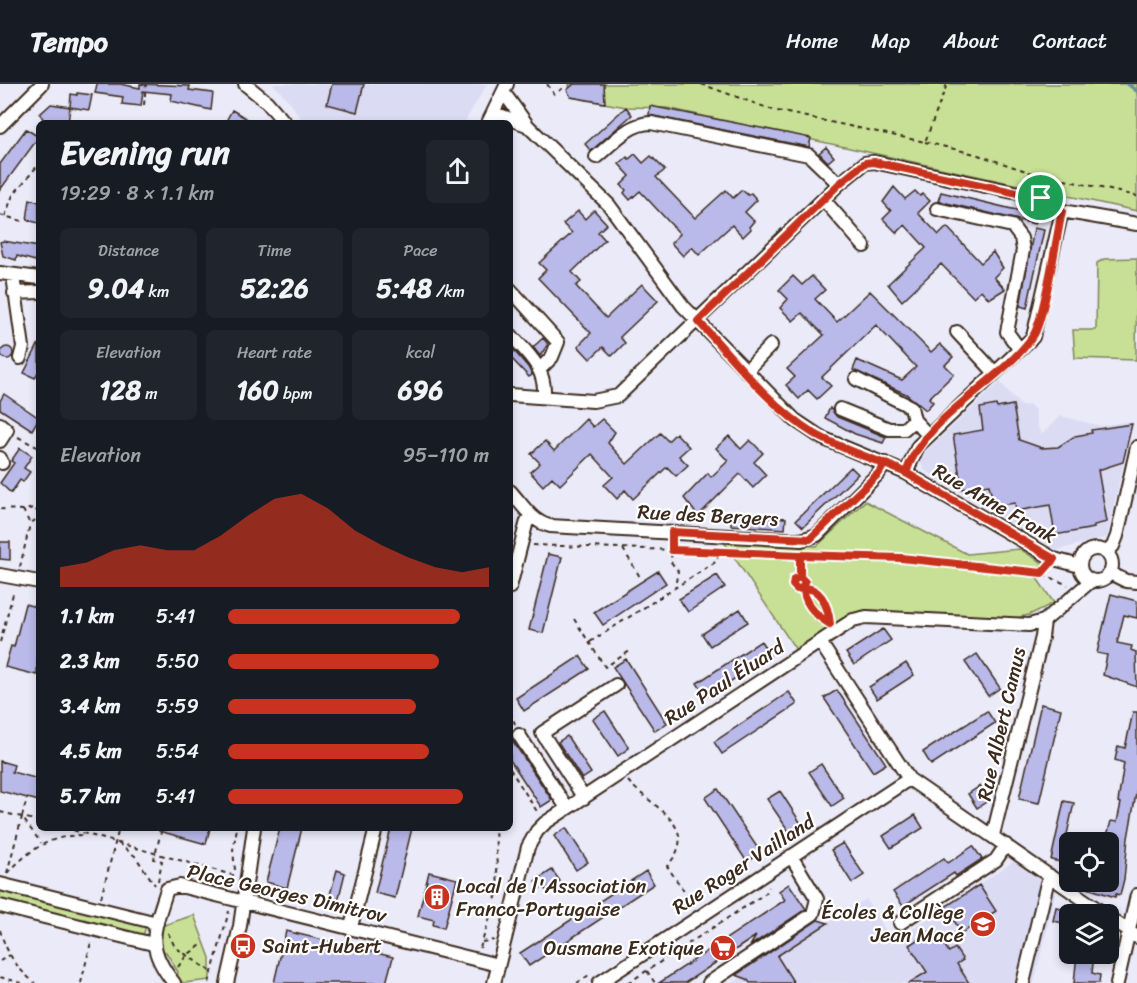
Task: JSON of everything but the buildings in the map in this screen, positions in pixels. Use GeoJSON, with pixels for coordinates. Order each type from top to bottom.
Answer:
{"type":"FeatureCollection","features":[{"type":"Feature","properties":{"kind":"street"},"geometry":{"type":"LineString","coordinates":[[0,126],[42,84]]}},
{"type":"Feature","properties":{"kind":"street"},"geometry":{"type":"LineString","coordinates":[[245,84],[267,102],[282,120]]}},
{"type":"Feature","properties":{"kind":"street"},"geometry":{"type":"LineString","coordinates":[[491,118],[506,88]]}},
{"type":"Feature","properties":{"kind":"street"},"geometry":{"type":"LineString","coordinates":[[506,88],[528,126]]}},
{"type":"Feature","properties":{"kind":"street"},"geometry":{"type":"LineString","coordinates":[[513,123],[528,126]]}},
{"type":"Feature","properties":{"kind":"street"},"geometry":{"type":"LineString","coordinates":[[596,157],[631,127],[641,123],[651,123],[809,155],[839,184]]}},
{"type":"Feature","properties":{"kind":"street","name":"Rue Anne Frank"},"geometry":{"type":"LineString","coordinates":[[528,126],[609,205],[649,261],[698,321],[783,410],[811,432],[906,473],[1054,559],[1080,566]]}},
{"type":"Feature","properties":{"kind":"street"},"geometry":{"type":"LineString","coordinates":[[513,395],[593,401],[618,396],[823,199],[865,163],[874,162],[1041,198],[1062,211],[1137,224]]}},
{"type":"Feature","properties":{"kind":"street"},"geometry":{"type":"LineString","coordinates":[[823,199],[864,246]]}},
{"type":"Feature","properties":{"kind":"street"},"geometry":{"type":"LineString","coordinates":[[937,209],[1012,226],[1022,238],[1023,250],[1007,332],[1020,350]]}},
{"type":"Feature","properties":{"kind":"street"},"geometry":{"type":"LineString","coordinates":[[906,473],[918,446],[928,435],[1020,350],[1037,329],[1062,211]]}},
{"type":"Feature","properties":{"kind":"street"},"geometry":{"type":"LineString","coordinates":[[0,273],[36,278]]}},
{"type":"Feature","properties":{"kind":"street"},"geometry":{"type":"LineString","coordinates":[[14,276],[14,293],[22,347],[20,358]]}},
{"type":"Feature","properties":{"kind":"street"},"geometry":{"type":"LineString","coordinates":[[14,293],[36,292]]}},
{"type":"Feature","properties":{"kind":"street"},"geometry":{"type":"LineString","coordinates":[[513,292],[558,342],[552,357],[541,368]]}},
{"type":"Feature","properties":{"kind":"street"},"geometry":{"type":"LineString","coordinates":[[957,332],[996,373]]}},
{"type":"Feature","properties":{"kind":"street"},"geometry":{"type":"LineString","coordinates":[[513,337],[541,368],[545,383],[544,396]]}},
{"type":"Feature","properties":{"kind":"street"},"geometry":{"type":"LineString","coordinates":[[746,371],[771,345]]}},
{"type":"Feature","properties":{"kind":"street"},"geometry":{"type":"LineString","coordinates":[[856,379],[911,406],[914,420],[928,435]]}},
{"type":"Feature","properties":{"kind":"street"},"geometry":{"type":"LineString","coordinates":[[840,409],[889,429],[904,429],[914,420]]}},
{"type":"Feature","properties":{"kind":"street"},"geometry":{"type":"LineString","coordinates":[[1106,553],[1113,546],[1117,536],[1137,447]]}},
{"type":"Feature","properties":{"kind":"street","name":"Rue des Bergers"},"geometry":{"type":"LineString","coordinates":[[513,494],[541,524],[550,526],[800,540],[817,535],[879,473],[885,463]]}},
{"type":"Feature","properties":{"kind":"street"},"geometry":{"type":"LineString","coordinates":[[513,576],[527,521],[532,516]]}},
{"type":"Feature","properties":{"kind":"street"},"geometry":{"type":"LineString","coordinates":[[1101,550],[1106,553],[1112,562],[1110,573],[1102,580],[1091,581],[1081,572],[1081,560],[1089,551],[1101,550]]}},
{"type":"Feature","properties":{"kind":"street"},"geometry":{"type":"LineString","coordinates":[[1110,573],[1126,581],[1137,582]]}},
{"type":"Feature","properties":{"kind":"street"},"geometry":{"type":"LineString","coordinates":[[0,575],[36,581]]}},
{"type":"Feature","properties":{"kind":"street","name":"Rue Paul Éluard"},"geometry":{"type":"LineString","coordinates":[[494,983],[528,847],[537,831],[545,823],[567,808],[853,620],[866,617],[1029,626],[1044,621],[1091,581]]}},
{"type":"Feature","properties":{"kind":"street","name":"Rue Albert Camus"},"geometry":{"type":"LineString","coordinates":[[993,835],[1044,621]]}},
{"type":"Feature","properties":{"kind":"street"},"geometry":{"type":"LineString","coordinates":[[820,642],[909,779],[1090,904]]}},
{"type":"Feature","properties":{"kind":"street"},"geometry":{"type":"LineString","coordinates":[[584,798],[542,733],[616,685]]}},
{"type":"Feature","properties":{"kind":"street"},"geometry":{"type":"LineString","coordinates":[[519,735],[567,808]]}},
{"type":"Feature","properties":{"kind":"street","name":"Rue Roger Vailland"},"geometry":{"type":"LineString","coordinates":[[599,983],[909,779]]}},
{"type":"Feature","properties":{"kind":"street"},"geometry":{"type":"LineString","coordinates":[[244,902],[240,877],[247,831]]}},
{"type":"Feature","properties":{"kind":"street"},"geometry":{"type":"LineString","coordinates":[[227,983],[244,902],[254,831]]}},
{"type":"Feature","properties":{"kind":"street"},"geometry":{"type":"LineString","coordinates":[[351,927],[375,831]]}},
{"type":"Feature","properties":{"kind":"street"},"geometry":{"type":"LineString","coordinates":[[900,923],[996,860],[1006,845]]}},
{"type":"Feature","properties":{"kind":"street"},"geometry":{"type":"LineString","coordinates":[[710,983],[813,914],[817,899],[791,856]]}},
{"type":"Feature","properties":{"kind":"street"},"geometry":{"type":"LineString","coordinates":[[1023,983],[1049,875]]}},
{"type":"Feature","properties":{"kind":"street"},"geometry":{"type":"LineString","coordinates":[[0,884],[161,924]]}},
{"type":"Feature","properties":{"kind":"street","name":"Place Georges Dimitrov"},"geometry":{"type":"LineString","coordinates":[[153,944],[161,924],[166,889],[171,886],[180,886],[498,965]]}},
{"type":"Feature","properties":{"kind":"street"},"geometry":{"type":"LineString","coordinates":[[1117,983],[1133,934],[1137,895]]}},
{"type":"Feature","properties":{"kind":"street"},"geometry":{"type":"LineString","coordinates":[[0,906],[153,944],[157,960],[175,978]]}},
{"type":"Feature","properties":{"kind":"street"},"geometry":{"type":"LineString","coordinates":[[1119,924],[1133,934]]}},
{"type":"Feature","properties":{"kind":"path"},"geometry":{"type":"LineString","coordinates":[[144,105],[147,84]]}},
{"type":"Feature","properties":{"kind":"path"},"geometry":{"type":"LineString","coordinates":[[547,84],[554,94],[562,89],[562,84]]}},
{"type":"Feature","properties":{"kind":"path"},"geometry":{"type":"LineString","coordinates":[[700,84],[773,110],[925,142],[975,154],[1029,172],[1137,196]]}},
{"type":"Feature","properties":{"kind":"path"},"geometry":{"type":"LineString","coordinates":[[925,142],[947,84]]}},
{"type":"Feature","properties":{"kind":"path"},"geometry":{"type":"LineString","coordinates":[[5,216],[13,195],[36,168]]}},
{"type":"Feature","properties":{"kind":"path"},"geometry":{"type":"LineString","coordinates":[[0,215],[26,222]]}},
{"type":"Feature","properties":{"kind":"path"},"geometry":{"type":"LineString","coordinates":[[2,432],[36,448]]}},
{"type":"Feature","properties":{"kind":"path"},"geometry":{"type":"LineString","coordinates":[[0,509],[34,508],[36,510]]}},
{"type":"Feature","properties":{"kind":"path"},"geometry":{"type":"LineString","coordinates":[[23,510],[30,524],[36,519]]}},
{"type":"Feature","properties":{"kind":"path"},"geometry":{"type":"LineString","coordinates":[[672,532],[671,562],[678,571],[675,588]]}},
{"type":"Feature","properties":{"kind":"path"},"geometry":{"type":"LineString","coordinates":[[800,540],[800,577],[804,580],[803,587],[808,604],[818,616],[830,624],[828,606],[817,591],[803,587],[797,589],[793,585],[794,579],[800,577]]}},
{"type":"Feature","properties":{"kind":"path"},"geometry":{"type":"LineString","coordinates":[[521,545],[901,558],[1042,573],[1082,591]]}},
{"type":"Feature","properties":{"kind":"path"},"geometry":{"type":"LineString","coordinates":[[622,548],[640,577]]}},
{"type":"Feature","properties":{"kind":"path"},"geometry":{"type":"LineString","coordinates":[[590,642],[717,561],[718,552]]}},
{"type":"Feature","properties":{"kind":"path"},"geometry":{"type":"LineString","coordinates":[[1042,573],[1054,559]]}},
{"type":"Feature","properties":{"kind":"path"},"geometry":{"type":"LineString","coordinates":[[574,619],[605,668],[630,651]]}},
{"type":"Feature","properties":{"kind":"path"},"geometry":{"type":"LineString","coordinates":[[621,773],[639,795],[655,803],[675,826],[679,847],[676,856],[667,866],[694,906]]}},
{"type":"Feature","properties":{"kind":"path"},"geometry":{"type":"LineString","coordinates":[[513,774],[545,823]]}},
{"type":"Feature","properties":{"kind":"path"},"geometry":{"type":"LineString","coordinates":[[27,798],[7,874],[41,843],[58,837],[92,834]]}},
{"type":"Feature","properties":{"kind":"path"},"geometry":{"type":"LineString","coordinates":[[0,812],[36,820]]}},
{"type":"Feature","properties":{"kind":"path"},"geometry":{"type":"LineString","coordinates":[[22,817],[41,843]]}},
{"type":"Feature","properties":{"kind":"path"},"geometry":{"type":"LineString","coordinates":[[79,831],[240,877]]}},
{"type":"Feature","properties":{"kind":"path"},"geometry":{"type":"LineString","coordinates":[[116,841],[118,831]]}},
{"type":"Feature","properties":{"kind":"path"},"geometry":{"type":"LineString","coordinates":[[477,959],[498,890],[495,831]]}},
{"type":"Feature","properties":{"kind":"path"},"geometry":{"type":"LineString","coordinates":[[116,841],[135,856],[156,887],[162,861],[154,859],[161,832]]}},
{"type":"Feature","properties":{"kind":"path"},"geometry":{"type":"LineString","coordinates":[[628,983],[766,893],[769,884],[763,874]]}},
{"type":"Feature","properties":{"kind":"path"},"geometry":{"type":"LineString","coordinates":[[493,908],[513,906]]}},
{"type":"Feature","properties":{"kind":"path"},"geometry":{"type":"LineString","coordinates":[[161,924],[168,936],[186,956],[210,970]]}},
{"type":"Feature","properties":{"kind":"path"},"geometry":{"type":"LineString","coordinates":[[0,930],[10,955],[35,983]]}},
{"type":"Feature","properties":{"kind":"path"},"geometry":{"type":"LineString","coordinates":[[175,978],[186,956],[204,943]]}},
{"type":"Feature","properties":{"kind":"path"},"geometry":{"type":"LineString","coordinates":[[0,961],[10,955]]}},
{"type":"Feature","properties":{"kind":"path"},"geometry":{"type":"LineString","coordinates":[[647,971],[655,983]]}},
{"type":"Feature","properties":{"kind":"path"},"geometry":{"type":"LineString","coordinates":[[0,977],[21,983]]}},
{"type":"Feature","properties":{"kind":"shaded area"},"geometry":{"type":"Polygon","coordinates":[[[273,84],[487,84],[466,120],[302,120],[289,101],[273,84]]]}},
{"type":"Feature","properties":{"kind":"shaded area"},"geometry":{"type":"Polygon","coordinates":[[[1000,382],[1021,406],[1030,405],[1035,410],[1038,429],[1042,434],[1060,416],[1101,426],[1124,422],[1132,424],[1107,537],[1057,550],[924,470],[921,462],[925,452],[1000,382]]]}},
{"type":"Feature","properties":{"kind":"shaded area","name":"Écoles & Collège Jean Macé"},"geometry":{"type":"Polygon","coordinates":[[[1014,861],[1056,890],[1034,983],[733,983],[866,899],[893,942],[1014,861]]]}},
{"type":"Feature","properties":{"kind":"green space"},"geometry":{"type":"Polygon","coordinates":[[[569,84],[1137,84],[1137,211],[667,108],[626,107],[571,97],[569,84]]]}},
{"type":"Feature","properties":{"kind":"green space"},"geometry":{"type":"Polygon","coordinates":[[[1137,258],[1136,360],[1075,358],[1073,330],[1096,330],[1097,263],[1104,259],[1137,258]]]}},
{"type":"Feature","properties":{"kind":"green space"},"geometry":{"type":"Polygon","coordinates":[[[865,501],[967,554],[1020,549],[1043,563],[1036,577],[1054,603],[1029,615],[1015,618],[867,610],[846,616],[796,650],[724,542],[817,546],[865,501]]]}},
{"type":"Feature","properties":{"kind":"green space"},"geometry":{"type":"Polygon","coordinates":[[[0,889],[146,926],[143,936],[0,900],[0,889]]]}},
{"type":"Feature","properties":{"kind":"green space"},"geometry":{"type":"Polygon","coordinates":[[[194,915],[210,958],[210,980],[184,983],[177,978],[178,972],[166,952],[159,951],[161,926],[194,915]]]}},
{"type":"Feature","properties":{"kind":"waterway"},"geometry":{"type":"LineString","coordinates":[[1128,84],[1137,91]]}},
{"type":"Feature","properties":{"kind":"place","name":"Local de l'Association Franco-Portugaise"},"geometry":{"type":"Point","coordinates":[437,897]}},
{"type":"Feature","properties":{"kind":"place","name":"Écoles & Collège Jean Macé"},"geometry":{"type":"Point","coordinates":[983,924]}},
{"type":"Feature","properties":{"kind":"place","name":"Saint-Hubert"},"geometry":{"type":"Point","coordinates":[243,946]}},
{"type":"Feature","properties":{"kind":"place","name":"Ousmane Exotique"},"geometry":{"type":"Point","coordinates":[723,948]}},
{"type":"Feature","properties":{"kind":"route"},"geometry":{"type":"LineString","coordinates":[[1041,198],[874,162],[865,163],[839,184],[698,321],[783,410],[811,432],[836,445],[885,463],[906,473],[1054,559],[1042,573],[901,558],[800,555],[800,577],[797,576],[792,583],[797,589],[803,587],[817,591],[828,606],[830,624],[818,616],[808,604],[803,587],[805,582],[800,577],[800,555],[672,550],[672,532],[810,539],[817,535],[879,473],[885,463],[906,473],[918,446],[928,435],[1020,350],[1037,329],[1062,211],[1041,198]]}}]}
